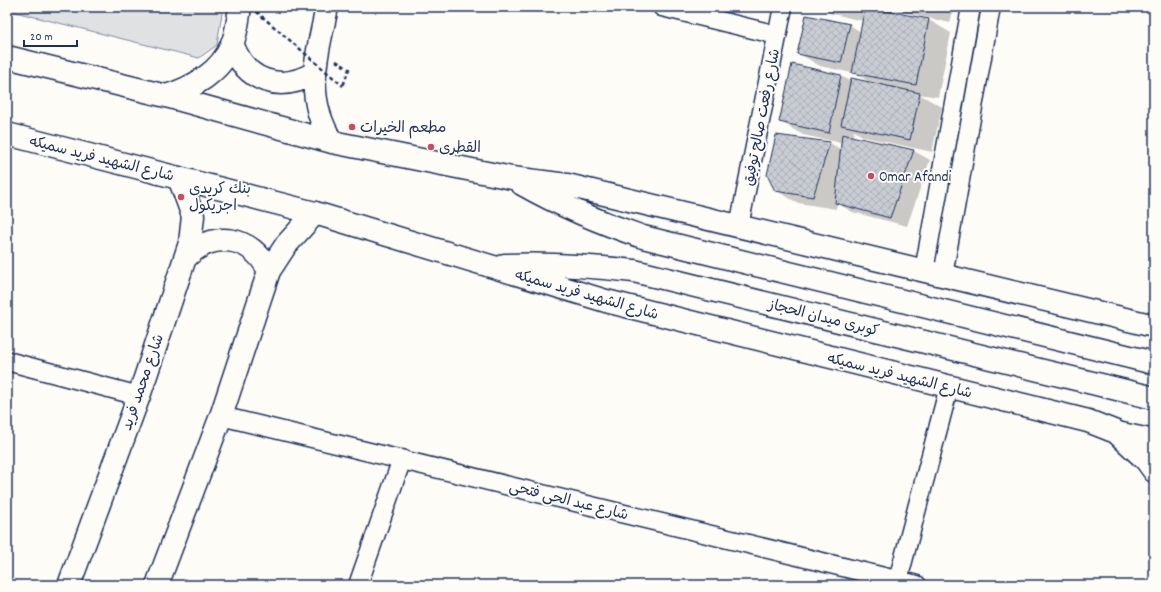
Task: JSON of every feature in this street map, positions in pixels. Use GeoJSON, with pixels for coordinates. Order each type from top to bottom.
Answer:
{"type":"FeatureCollection","features":[{"type":"Feature","properties":{"kind":"main road"},"geometry":{"type":"LineString","coordinates":[[166,96],[180,92],[205,78],[221,62],[232,44],[240,7]]}},
{"type":"Feature","properties":{"kind":"main road"},"geometry":{"type":"LineString","coordinates":[[328,7],[314,73],[314,97],[321,120],[332,142]]}},
{"type":"Feature","properties":{"kind":"main road"},"geometry":{"type":"LineString","coordinates":[[232,44],[244,66],[265,81],[286,84],[305,78],[314,73]]}},
{"type":"Feature","properties":{"kind":"main road"},"geometry":{"type":"LineString","coordinates":[[7,57],[166,96],[332,142],[512,178],[567,185],[1154,326]]}},
{"type":"Feature","properties":{"kind":"main road","name":"شارع الشهيد فريد سميكه"},"geometry":{"type":"LineString","coordinates":[[7,134],[315,213],[446,251],[606,301],[1088,421],[1116,432],[1146,460],[1154,471]]}},
{"type":"Feature","properties":{"kind":"main road","name":"شارع محمد فريد"},"geometry":{"type":"LineString","coordinates":[[69,585],[139,396],[185,258],[193,229],[193,216],[189,200],[179,178]]}},
{"type":"Feature","properties":{"kind":"main road"},"geometry":{"type":"LineString","coordinates":[[512,178],[554,202],[585,216],[643,237],[1154,363]]}},
{"type":"Feature","properties":{"kind":"main road"},"geometry":{"type":"LineString","coordinates":[[157,585],[221,416],[269,271],[286,245],[315,213]]}},
{"type":"Feature","properties":{"kind":"main road"},"geometry":{"type":"LineString","coordinates":[[185,258],[199,246],[217,240],[226,240],[244,244],[252,249],[262,259],[269,271]]}},
{"type":"Feature","properties":{"kind":"main road","name":"كوبرى ميدان الحجاز"},"geometry":{"type":"LineString","coordinates":[[490,266],[545,264],[586,265],[634,271],[1154,398]]}},
{"type":"Feature","properties":{"kind":"main road"},"geometry":{"type":"LineString","coordinates":[[1116,432],[1154,441]]}},
{"type":"Feature","properties":{"kind":"street"},"geometry":{"type":"LineString","coordinates":[[662,7],[777,35]]}},
{"type":"Feature","properties":{"kind":"street","name":"شارع رفعت صالح توفيق"},"geometry":{"type":"LineString","coordinates":[[739,226],[783,7]]}},
{"type":"Feature","properties":{"kind":"street"},"geometry":{"type":"LineString","coordinates":[[933,273],[971,7]]}},
{"type":"Feature","properties":{"kind":"street"},"geometry":{"type":"LineString","coordinates":[[933,273],[991,7]]}},
{"type":"Feature","properties":{"kind":"street"},"geometry":{"type":"LineString","coordinates":[[7,361],[139,396]]}},
{"type":"Feature","properties":{"kind":"street"},"geometry":{"type":"LineString","coordinates":[[898,580],[949,387]]}},
{"type":"Feature","properties":{"kind":"street","name":"شارع عبد الحى فتحى"},"geometry":{"type":"LineString","coordinates":[[221,416],[917,585]]}},
{"type":"Feature","properties":{"kind":"street"},"geometry":{"type":"LineString","coordinates":[[358,585],[402,459]]}},
{"type":"Feature","properties":{"kind":"path"},"geometry":{"type":"LineString","coordinates":[[251,7],[343,86],[349,69]]}},
{"type":"Feature","properties":{"kind":"shaded area"},"geometry":{"type":"Polygon","coordinates":[[[7,7],[223,7],[217,45],[199,58],[7,10],[7,7]]]}},
{"type":"Feature","properties":{"kind":"building"},"geometry":{"type":"Polygon","coordinates":[[[865,7],[929,19],[916,85],[852,73],[865,7]]]}},
{"type":"Feature","properties":{"kind":"building"},"geometry":{"type":"Polygon","coordinates":[[[910,7],[929,7],[928,11],[910,7]]]}},
{"type":"Feature","properties":{"kind":"building"},"geometry":{"type":"Polygon","coordinates":[[[806,15],[850,24],[841,63],[797,54],[806,15]]]}},
{"type":"Feature","properties":{"kind":"building"},"geometry":{"type":"Polygon","coordinates":[[[792,64],[841,75],[829,133],[779,122],[792,64]]]}},
{"type":"Feature","properties":{"kind":"building"},"geometry":{"type":"Polygon","coordinates":[[[851,78],[920,93],[910,140],[841,125],[851,78]]]}},
{"type":"Feature","properties":{"kind":"building","name":"Omar Afandi"},"geometry":{"type":"Polygon","coordinates":[[[842,134],[914,150],[890,218],[835,203],[842,134]]]}},
{"type":"Feature","properties":{"kind":"building"},"geometry":{"type":"Polygon","coordinates":[[[776,135],[830,142],[813,197],[775,191],[767,175],[776,135]]]}},
{"type":"Feature","properties":{"kind":"place","name":"مطعم الخيرات"},"geometry":{"type":"Point","coordinates":[352,127]}},
{"type":"Feature","properties":{"kind":"place","name":"القطرى"},"geometry":{"type":"Point","coordinates":[431,147]}},
{"type":"Feature","properties":{"kind":"place","name":"Omar Afandi"},"geometry":{"type":"Point","coordinates":[871,176]}},
{"type":"Feature","properties":{"kind":"place","name":"بنك كريدى اجريكول"},"geometry":{"type":"Point","coordinates":[181,197]}}]}
